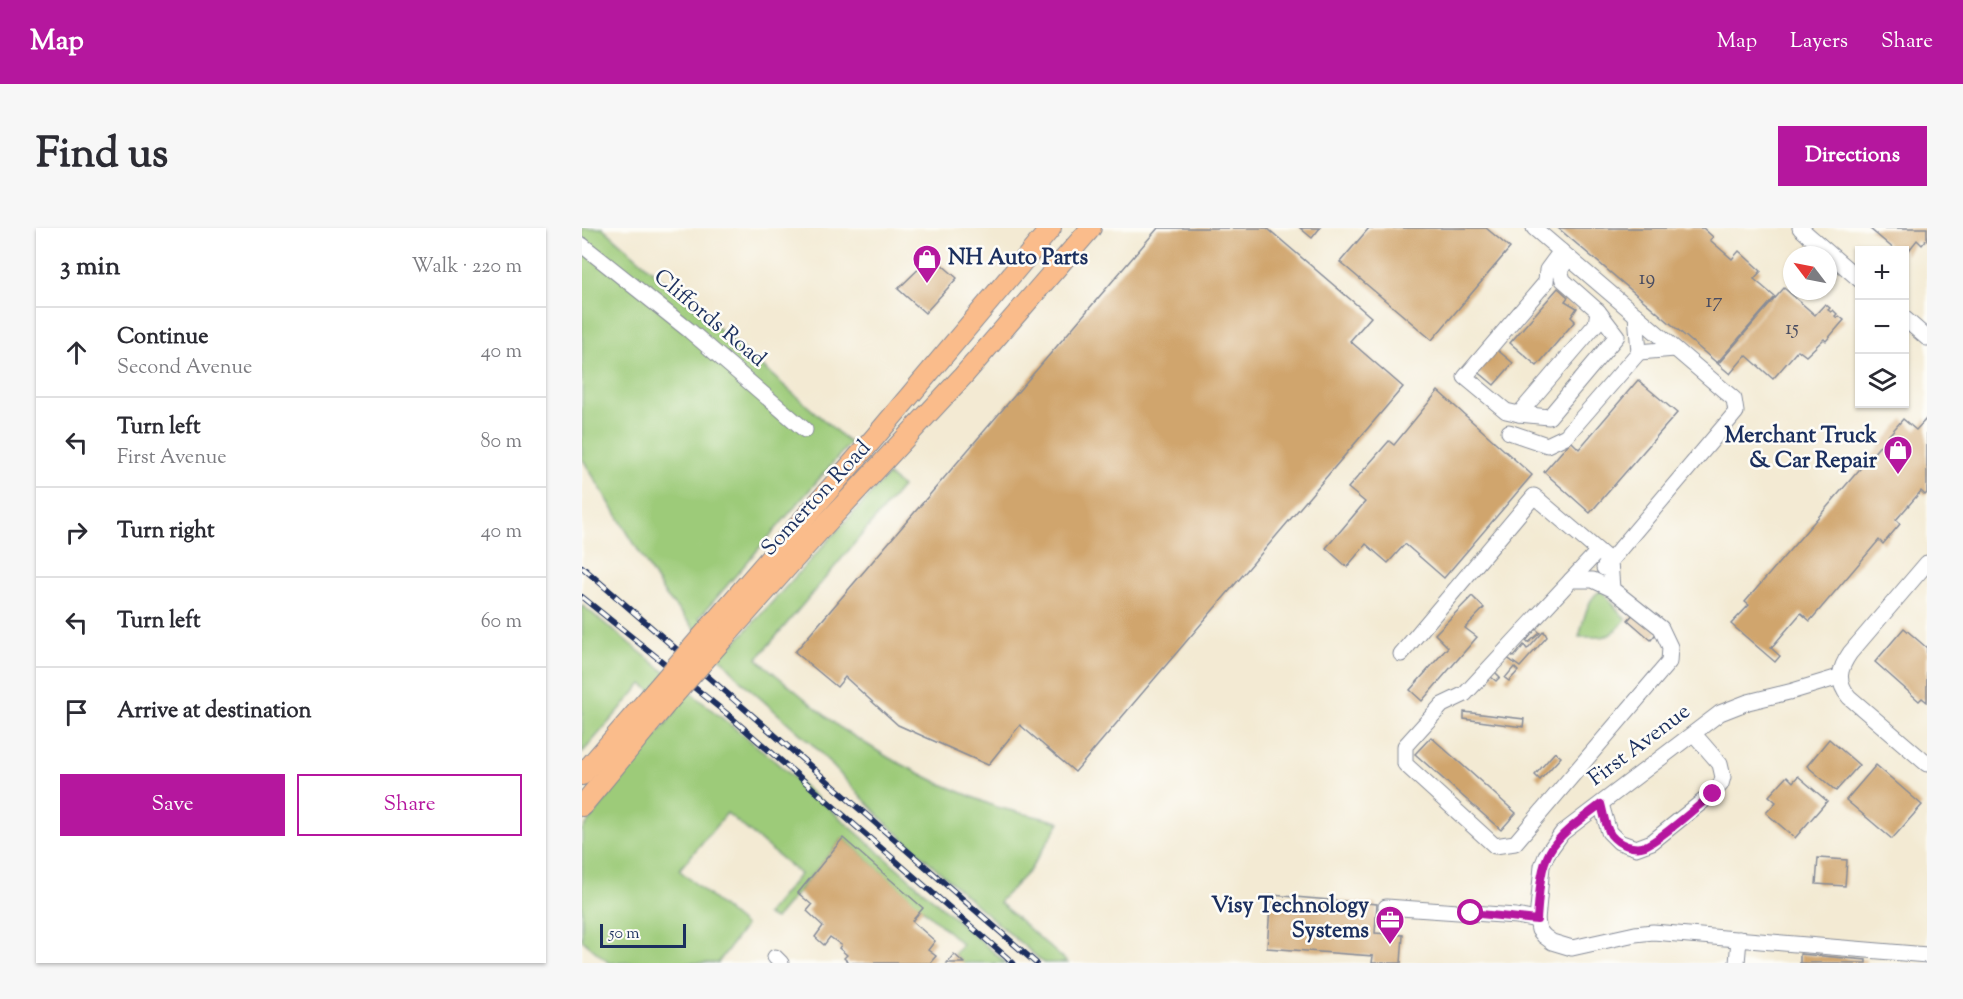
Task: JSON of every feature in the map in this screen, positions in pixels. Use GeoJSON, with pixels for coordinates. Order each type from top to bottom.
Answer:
{"type":"FeatureCollection","features":[{"type":"Feature","properties":{"kind":"main road","name":"Somerton Road"},"geometry":{"type":"LineString","coordinates":[[582,775],[660,698],[717,633],[875,437],[1051,228]]}},
{"type":"Feature","properties":{"kind":"main road","name":"Somerton Road"},"geometry":{"type":"LineString","coordinates":[[717,633],[882,465],[1000,335],[1091,228]]}},
{"type":"Feature","properties":{"kind":"main road","name":"Somerton Road"},"geometry":{"type":"LineString","coordinates":[[582,806],[660,698]]}},
{"type":"Feature","properties":{"kind":"street"},"geometry":{"type":"LineString","coordinates":[[1534,228],[1734,399],[1736,412],[1593,580]]}},
{"type":"Feature","properties":{"kind":"street"},"geometry":{"type":"LineString","coordinates":[[1800,228],[1855,276]]}},
{"type":"Feature","properties":{"kind":"street","name":"Cliffords Road"},"geometry":{"type":"LineString","coordinates":[[582,245],[690,331],[805,430]]}},
{"type":"Feature","properties":{"kind":"street"},"geometry":{"type":"LineString","coordinates":[[1565,255],[1560,270],[1563,280],[1598,311],[1617,336],[1549,417],[1506,411],[1465,377],[1546,282],[1547,270],[1565,255]]}},
{"type":"Feature","properties":{"kind":"street"},"geometry":{"type":"LineString","coordinates":[[1519,414],[1596,324],[1598,311]]}},
{"type":"Feature","properties":{"kind":"street"},"geometry":{"type":"LineString","coordinates":[[1636,315],[1639,352]]}},
{"type":"Feature","properties":{"kind":"street"},"geometry":{"type":"LineString","coordinates":[[1909,322],[1927,338]]}},
{"type":"Feature","properties":{"kind":"street"},"geometry":{"type":"LineString","coordinates":[[1509,432],[1547,445],[1566,436],[1639,352],[1675,349]]}},
{"type":"Feature","properties":{"kind":"street"},"geometry":{"type":"LineString","coordinates":[[1401,654],[1534,496],[1610,561],[1612,589]]}},
{"type":"Feature","properties":{"kind":"street"},"geometry":{"type":"LineString","coordinates":[[1571,580],[1593,580],[1612,589],[1661,628],[1670,647],[1669,662],[1515,843],[1495,846],[1404,764],[1405,746],[1442,705],[1465,694],[1571,580],[1598,551]]}},
{"type":"Feature","properties":{"kind":"street"},"geometry":{"type":"LineString","coordinates":[[1927,563],[1850,653],[1844,661],[1839,677],[1842,689],[1849,697],[1927,764]]}},
{"type":"Feature","properties":{"kind":"street","name":"First Avenue"},"geometry":{"type":"LineString","coordinates":[[1537,920],[1539,883],[1547,854],[1562,833],[1720,713],[1839,677]]}},
{"type":"Feature","properties":{"kind":"street"},"geometry":{"type":"LineString","coordinates":[[1601,804],[1609,832],[1619,842],[1636,848],[1652,842],[1713,794],[1721,784],[1723,777],[1720,764],[1694,734]]}},
{"type":"Feature","properties":{"kind":"street"},"geometry":{"type":"LineString","coordinates":[[1386,908],[1516,916],[1537,920],[1539,930],[1544,936],[1552,942],[1572,948],[1635,933],[1653,932],[1927,955]]}},
{"type":"Feature","properties":{"kind":"street"},"geometry":{"type":"LineString","coordinates":[[1737,963],[1739,939]]}},
{"type":"Feature","properties":{"kind":"green space"},"geometry":{"type":"Polygon","coordinates":[[[582,228],[603,228],[850,443],[699,618],[733,645],[888,475],[902,487],[757,659],[839,727],[889,758],[939,783],[996,807],[1060,822],[1030,870],[999,902],[1068,963],[1044,963],[885,822],[814,746],[741,681],[666,596],[582,458],[582,228]]]}},
{"type":"Feature","properties":{"kind":"green space"},"geometry":{"type":"Polygon","coordinates":[[[1601,591],[1626,619],[1610,635],[1579,637],[1589,604],[1592,598],[1601,591]]]}},
{"type":"Feature","properties":{"kind":"green space"},"geometry":{"type":"Polygon","coordinates":[[[582,605],[769,756],[1006,963],[964,963],[954,954],[962,944],[843,838],[775,919],[766,915],[800,874],[727,813],[679,870],[745,926],[718,963],[609,963],[582,940],[582,830],[676,711],[642,684],[582,753],[582,605]]]}},
{"type":"Feature","properties":{"kind":"building"},"geometry":{"type":"Polygon","coordinates":[[[1158,228],[1267,228],[1371,317],[1350,341],[1403,387],[1075,772],[1020,725],[988,765],[898,725],[845,677],[837,687],[795,652],[1158,228]]]}},
{"type":"Feature","properties":{"kind":"building"},"geometry":{"type":"Polygon","coordinates":[[[1300,228],[1320,228],[1312,238],[1300,228]]]}},
{"type":"Feature","properties":{"kind":"building"},"geometry":{"type":"Polygon","coordinates":[[[1369,228],[1486,228],[1510,248],[1432,340],[1340,262],[1369,228]]]}},
{"type":"Feature","properties":{"kind":"building"},"geometry":{"type":"Polygon","coordinates":[[[1558,228],[1703,228],[1713,237],[1710,240],[1732,259],[1739,251],[1761,271],[1754,279],[1775,297],[1717,363],[1558,228]]]}},
{"type":"Feature","properties":{"kind":"building"},"geometry":{"type":"Polygon","coordinates":[[[1869,228],[1927,228],[1927,239],[1922,245],[1917,240],[1909,250],[1909,246],[1890,246],[1869,228]]]}},
{"type":"Feature","properties":{"kind":"building","name":"NH Auto Parts"},"geometry":{"type":"Polygon","coordinates":[[[932,256],[957,278],[925,313],[898,289],[932,256]]]}},
{"type":"Feature","properties":{"kind":"building"},"geometry":{"type":"Polygon","coordinates":[[[1558,288],[1568,297],[1565,301],[1577,308],[1571,317],[1575,321],[1537,366],[1510,343],[1558,288]]]}},
{"type":"Feature","properties":{"kind":"building"},"geometry":{"type":"Polygon","coordinates":[[[1783,289],[1783,300],[1798,300],[1815,315],[1825,304],[1830,308],[1828,310],[1831,312],[1833,310],[1837,314],[1835,316],[1837,318],[1839,316],[1844,320],[1826,341],[1824,339],[1806,356],[1798,350],[1773,379],[1746,355],[1730,374],[1718,364],[1783,289]]]}},
{"type":"Feature","properties":{"kind":"building"},"geometry":{"type":"Polygon","coordinates":[[[1495,348],[1513,363],[1494,385],[1476,370],[1495,348]]]}},
{"type":"Feature","properties":{"kind":"building"},"geometry":{"type":"Polygon","coordinates":[[[1638,380],[1677,413],[1590,513],[1544,472],[1571,441],[1579,449],[1638,380]]]}},
{"type":"Feature","properties":{"kind":"building"},"geometry":{"type":"Polygon","coordinates":[[[1438,391],[1532,475],[1444,578],[1405,544],[1388,563],[1366,544],[1347,567],[1326,548],[1365,502],[1348,488],[1389,441],[1394,445],[1438,391]]]}},
{"type":"Feature","properties":{"kind":"building"},"geometry":{"type":"Polygon","coordinates":[[[1927,418],[1927,493],[1925,495],[1921,491],[1896,520],[1900,524],[1883,544],[1879,540],[1810,621],[1801,613],[1771,648],[1780,656],[1775,662],[1731,624],[1749,605],[1745,602],[1903,419],[1916,430],[1927,418]]]}},
{"type":"Feature","properties":{"kind":"building"},"geometry":{"type":"Polygon","coordinates":[[[1472,596],[1484,608],[1465,628],[1477,637],[1422,701],[1410,690],[1448,647],[1435,634],[1472,596]]]}},
{"type":"Feature","properties":{"kind":"building"},"geometry":{"type":"Polygon","coordinates":[[[1635,612],[1658,631],[1651,640],[1628,620],[1635,612]]]}},
{"type":"Feature","properties":{"kind":"building"},"geometry":{"type":"Polygon","coordinates":[[[1904,628],[1927,648],[1927,702],[1922,698],[1919,701],[1875,662],[1904,628]]]}},
{"type":"Feature","properties":{"kind":"building"},"geometry":{"type":"Polygon","coordinates":[[[1536,629],[1540,633],[1528,643],[1526,641],[1536,629]]]}},
{"type":"Feature","properties":{"kind":"building"},"geometry":{"type":"Polygon","coordinates":[[[1544,631],[1547,637],[1520,667],[1506,657],[1509,653],[1514,657],[1524,645],[1527,649],[1529,648],[1544,631]]]}},
{"type":"Feature","properties":{"kind":"building"},"geometry":{"type":"Polygon","coordinates":[[[1514,667],[1518,671],[1509,681],[1505,678],[1514,667]]]}},
{"type":"Feature","properties":{"kind":"building"},"geometry":{"type":"Polygon","coordinates":[[[1495,672],[1500,677],[1496,681],[1491,677],[1495,672]]]}},
{"type":"Feature","properties":{"kind":"building"},"geometry":{"type":"Polygon","coordinates":[[[1464,712],[1524,719],[1523,727],[1464,719],[1464,712]]]}},
{"type":"Feature","properties":{"kind":"building"},"geometry":{"type":"Polygon","coordinates":[[[1431,737],[1516,813],[1501,830],[1415,754],[1431,737]]]}},
{"type":"Feature","properties":{"kind":"building"},"geometry":{"type":"Polygon","coordinates":[[[1829,739],[1859,765],[1836,791],[1807,766],[1829,739]]]}},
{"type":"Feature","properties":{"kind":"building"},"geometry":{"type":"Polygon","coordinates":[[[1555,752],[1561,757],[1540,780],[1535,775],[1555,752]]]}},
{"type":"Feature","properties":{"kind":"building"},"geometry":{"type":"Polygon","coordinates":[[[1876,765],[1922,805],[1892,839],[1846,800],[1876,765]]]}},
{"type":"Feature","properties":{"kind":"building"},"geometry":{"type":"Polygon","coordinates":[[[1787,776],[1793,782],[1798,776],[1827,801],[1795,838],[1766,813],[1776,802],[1769,796],[1787,776]]]}},
{"type":"Feature","properties":{"kind":"building"},"geometry":{"type":"Polygon","coordinates":[[[843,838],[923,908],[912,921],[935,941],[928,950],[936,956],[930,963],[849,963],[844,958],[847,955],[839,948],[841,945],[830,937],[824,945],[815,937],[823,926],[807,911],[812,905],[798,893],[843,838]]]}},
{"type":"Feature","properties":{"kind":"building"},"geometry":{"type":"Polygon","coordinates":[[[1818,858],[1847,860],[1845,886],[1816,884],[1818,858]]]}},
{"type":"Feature","properties":{"kind":"building"},"geometry":{"type":"Polygon","coordinates":[[[1271,895],[1377,904],[1375,933],[1403,935],[1401,963],[1372,963],[1373,956],[1267,948],[1271,895]]]}},
{"type":"Feature","properties":{"kind":"building"},"geometry":{"type":"Polygon","coordinates":[[[954,954],[964,963],[947,963],[954,954]]]}},
{"type":"Feature","properties":{"kind":"building"},"geometry":{"type":"Polygon","coordinates":[[[1800,954],[1866,960],[1866,963],[1800,963],[1800,954]]]}},
{"type":"Feature","properties":{"kind":"railway"},"geometry":{"type":"LineString","coordinates":[[582,567],[1036,963]]}},
{"type":"Feature","properties":{"kind":"railway"},"geometry":{"type":"LineString","coordinates":[[582,597],[726,713],[1013,963]]}},
{"type":"Feature","properties":{"kind":"place","name":"NH Auto Parts"},"geometry":{"type":"Point","coordinates":[927,284]}},
{"type":"Feature","properties":{"kind":"place","name":"Merchant Truck & Car Repair"},"geometry":{"type":"Point","coordinates":[1898,476]}},
{"type":"Feature","properties":{"kind":"place","name":"Visy Technology Systems"},"geometry":{"type":"Point","coordinates":[1390,946]}},
{"type":"Feature","properties":{"kind":"route"},"geometry":{"type":"LineString","coordinates":[[1471,913],[1537,920],[1539,883],[1547,854],[1562,833],[1601,804],[1609,832],[1619,842],[1636,848],[1652,842],[1713,794]]}}]}
